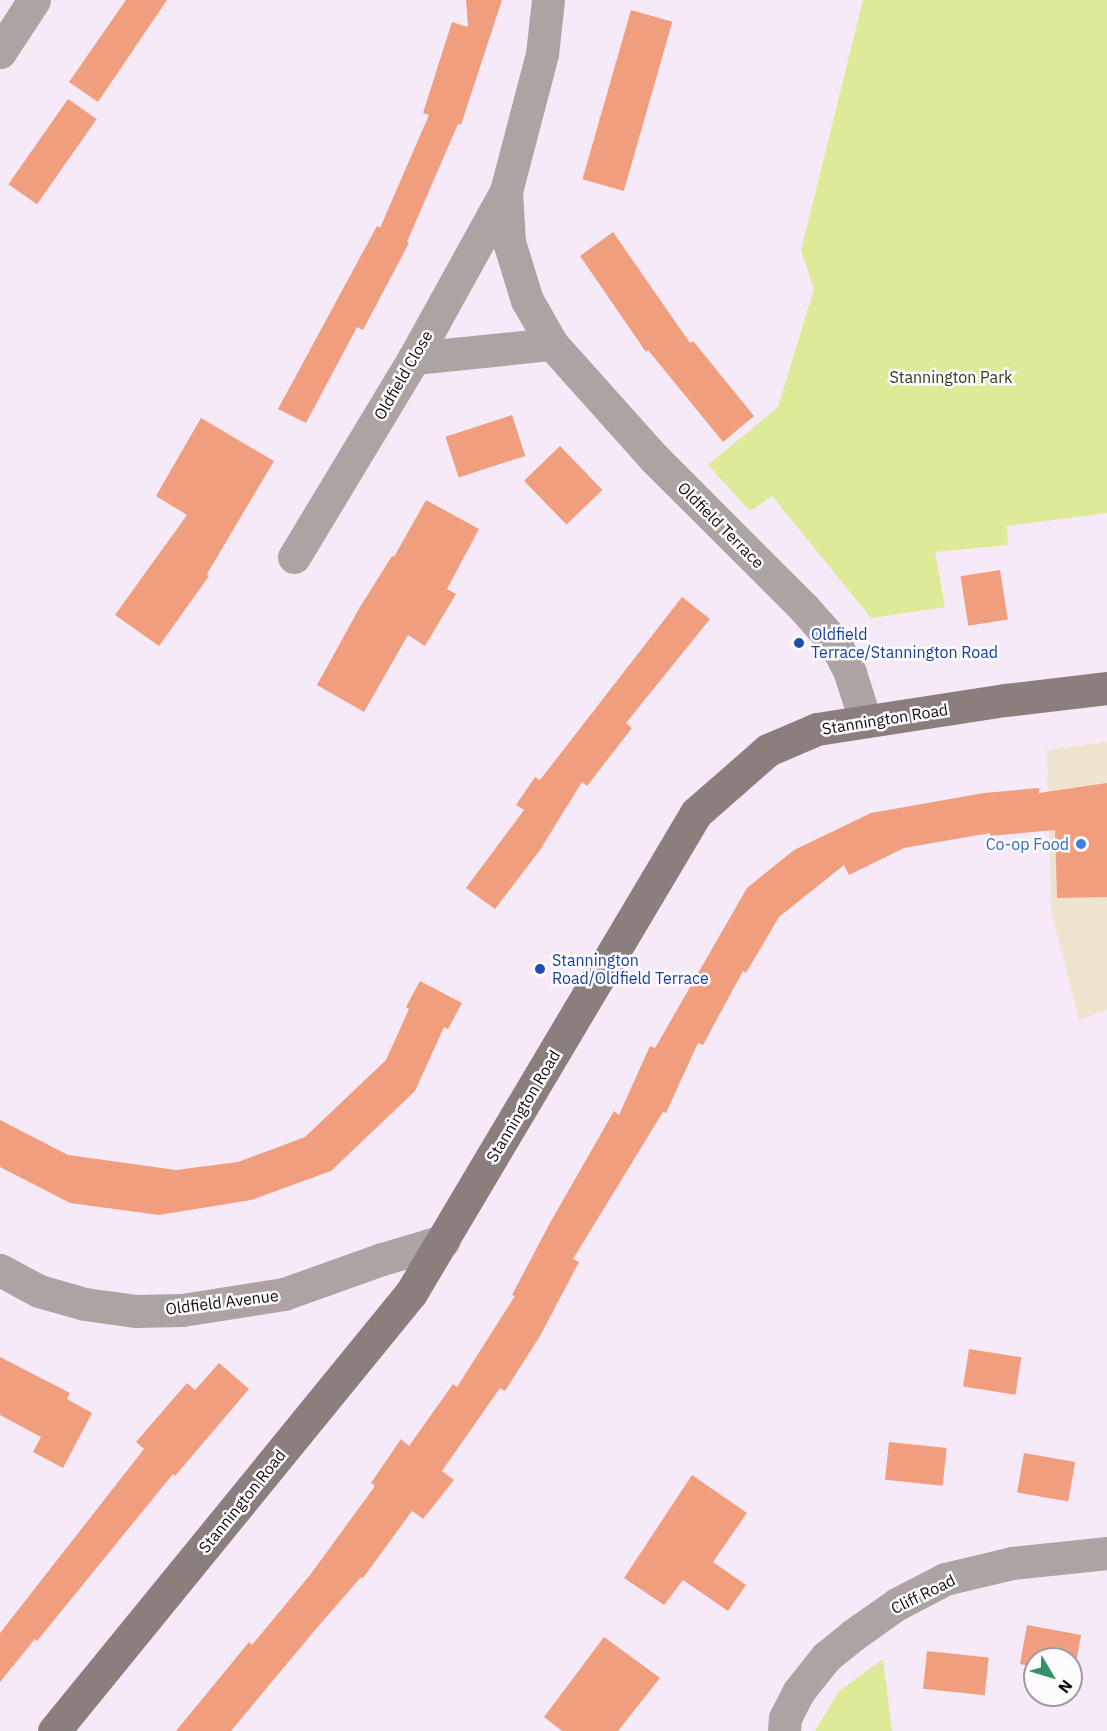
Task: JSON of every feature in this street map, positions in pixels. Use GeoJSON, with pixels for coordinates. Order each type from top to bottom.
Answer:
{"type":"FeatureCollection","features":[{"type":"Feature","properties":{"kind":"main road","name":"Stannington Road"},"geometry":{"type":"LineString","coordinates":[[54,1731],[411,1293],[696,813],[768,750],[817,729],[865,720],[1107,688]]}},
{"type":"Feature","properties":{"kind":"street"},"geometry":{"type":"LineString","coordinates":[[0,52],[34,0]]}},
{"type":"Feature","properties":{"kind":"street","name":"Oldfield Terrace"},"geometry":{"type":"LineString","coordinates":[[548,0],[542,54],[506,191],[509,242],[527,300],[552,344],[654,458],[804,608],[835,643],[850,673],[865,720]]}},
{"type":"Feature","properties":{"kind":"street","name":"Oldfield Close"},"geometry":{"type":"LineString","coordinates":[[294,557],[414,358],[506,191]]}},
{"type":"Feature","properties":{"kind":"street"},"geometry":{"type":"LineString","coordinates":[[414,358],[552,344]]}},
{"type":"Feature","properties":{"kind":"street","name":"Oldfield Avenue"},"geometry":{"type":"LineString","coordinates":[[0,1270],[39,1291],[85,1304],[135,1311],[182,1310],[284,1294],[382,1259],[443,1241]]}},
{"type":"Feature","properties":{"kind":"street","name":"Cliff Road"},"geometry":{"type":"LineString","coordinates":[[784,1724],[799,1691],[835,1650],[897,1604],[945,1579],[1011,1563],[1107,1553]]}},
{"type":"Feature","properties":{"kind":"shaded area"},"geometry":{"type":"Polygon","coordinates":[[[1107,742],[1107,1010],[1079,1020],[1051,911],[1047,750],[1107,742]]]}},
{"type":"Feature","properties":{"kind":"green space","name":"Stannington Park"},"geometry":{"type":"Polygon","coordinates":[[[863,0],[1107,0],[1107,513],[1007,526],[1008,545],[935,552],[945,607],[871,618],[772,496],[750,511],[708,465],[778,407],[814,289],[801,250],[863,0]]]}},
{"type":"Feature","properties":{"kind":"green space"},"geometry":{"type":"Polygon","coordinates":[[[883,1659],[892,1731],[815,1731],[839,1691],[883,1659]]]}},
{"type":"Feature","properties":{"kind":"building"},"geometry":{"type":"Polygon","coordinates":[[[126,0],[167,0],[98,102],[69,82],[126,0]]]}},
{"type":"Feature","properties":{"kind":"building"},"geometry":{"type":"Polygon","coordinates":[[[466,0],[502,0],[461,125],[458,124],[407,242],[409,243],[363,330],[357,327],[306,423],[278,409],[377,226],[380,228],[429,115],[423,113],[452,22],[468,27],[466,0]]]}},
{"type":"Feature","properties":{"kind":"building"},"geometry":{"type":"Polygon","coordinates":[[[631,10],[672,22],[624,191],[582,179],[631,10]]]}},
{"type":"Feature","properties":{"kind":"building"},"geometry":{"type":"Polygon","coordinates":[[[68,99],[97,119],[37,204],[8,184],[68,99]]]}},
{"type":"Feature","properties":{"kind":"building"},"geometry":{"type":"Polygon","coordinates":[[[613,232],[690,343],[693,341],[754,416],[723,442],[648,350],[646,352],[580,256],[613,232]]]}},
{"type":"Feature","properties":{"kind":"building"},"geometry":{"type":"Polygon","coordinates":[[[512,415],[525,456],[459,478],[445,437],[512,415]]]}},
{"type":"Feature","properties":{"kind":"building"},"geometry":{"type":"Polygon","coordinates":[[[201,418],[274,461],[207,574],[209,576],[159,646],[115,615],[187,515],[156,496],[201,418]]]}},
{"type":"Feature","properties":{"kind":"building"},"geometry":{"type":"Polygon","coordinates":[[[560,446],[602,490],[566,525],[524,481],[560,446]]]}},
{"type":"Feature","properties":{"kind":"building"},"geometry":{"type":"Polygon","coordinates":[[[426,500],[479,529],[447,589],[456,594],[425,646],[408,635],[364,712],[317,685],[360,607],[392,556],[394,557],[426,500]]]}},
{"type":"Feature","properties":{"kind":"building"},"geometry":{"type":"Polygon","coordinates":[[[1000,570],[1008,619],[968,626],[960,576],[1000,570]]]}},
{"type":"Feature","properties":{"kind":"building"},"geometry":{"type":"Polygon","coordinates":[[[682,597],[710,619],[626,723],[632,728],[587,786],[582,782],[540,850],[495,909],[466,888],[524,810],[516,805],[535,777],[540,780],[682,597]]]}},
{"type":"Feature","properties":{"kind":"building"},"geometry":{"type":"Polygon","coordinates":[[[1107,783],[1107,897],[1057,898],[1055,830],[990,836],[990,833],[904,848],[849,875],[844,865],[779,917],[746,973],[743,971],[703,1045],[698,1043],[666,1113],[663,1112],[573,1259],[579,1262],[540,1336],[505,1391],[500,1388],[442,1471],[454,1480],[423,1519],[412,1511],[363,1578],[361,1577],[315,1630],[231,1731],[176,1731],[249,1642],[252,1645],[310,1575],[375,1486],[371,1483],[401,1439],[409,1446],[453,1384],[457,1387],[515,1296],[512,1295],[550,1223],[614,1111],[619,1115],[650,1046],[655,1048],[747,888],[794,850],[871,813],[984,793],[1039,788],[1039,793],[1107,783]]]}},
{"type":"Feature","properties":{"kind":"building"},"geometry":{"type":"Polygon","coordinates":[[[420,981],[462,1003],[448,1029],[444,1027],[415,1091],[331,1171],[251,1200],[159,1215],[70,1203],[0,1167],[0,1120],[68,1155],[176,1170],[238,1162],[305,1137],[386,1060],[409,1009],[406,1007],[420,981]]]}},
{"type":"Feature","properties":{"kind":"building"},"geometry":{"type":"Polygon","coordinates":[[[969,1349],[1021,1357],[1015,1395],[963,1387],[969,1349]]]}},
{"type":"Feature","properties":{"kind":"building"},"geometry":{"type":"Polygon","coordinates":[[[0,1357],[70,1393],[67,1399],[92,1413],[63,1468],[33,1452],[41,1437],[0,1415],[0,1357]]]}},
{"type":"Feature","properties":{"kind":"building"},"geometry":{"type":"Polygon","coordinates":[[[219,1363],[249,1389],[175,1476],[173,1474],[37,1641],[35,1639],[0,1682],[0,1633],[144,1449],[136,1442],[187,1383],[195,1390],[219,1363]]]}},
{"type":"Feature","properties":{"kind":"building"},"geometry":{"type":"Polygon","coordinates":[[[889,1442],[947,1448],[943,1486],[885,1480],[889,1442]]]}},
{"type":"Feature","properties":{"kind":"building"},"geometry":{"type":"Polygon","coordinates":[[[1024,1453],[1075,1462],[1068,1501],[1017,1492],[1024,1453]]]}},
{"type":"Feature","properties":{"kind":"building"},"geometry":{"type":"Polygon","coordinates":[[[692,1475],[747,1513],[713,1562],[746,1585],[728,1611],[683,1580],[664,1605],[624,1578],[692,1475]]]}},
{"type":"Feature","properties":{"kind":"building"},"geometry":{"type":"Polygon","coordinates":[[[1027,1625],[1081,1635],[1079,1647],[1023,1647],[1027,1625]]]}},
{"type":"Feature","properties":{"kind":"building"},"geometry":{"type":"Polygon","coordinates":[[[604,1637],[660,1678],[618,1731],[562,1731],[544,1717],[604,1637]]]}},
{"type":"Feature","properties":{"kind":"building"},"geometry":{"type":"Polygon","coordinates":[[[1023,1647],[1023,1665],[1020,1664],[1023,1647]]]}},
{"type":"Feature","properties":{"kind":"building"},"geometry":{"type":"Polygon","coordinates":[[[927,1651],[989,1657],[985,1695],[923,1689],[927,1651]]]}},
{"type":"Feature","properties":{"kind":"place","name":"Oldfield Terrace/Stannington Road"},"geometry":{"type":"Point","coordinates":[799,643]}},
{"type":"Feature","properties":{"kind":"place","name":"Co-op Food"},"geometry":{"type":"Point","coordinates":[1081,844]}},
{"type":"Feature","properties":{"kind":"place","name":"Stannington Road/Oldfield Terrace"},"geometry":{"type":"Point","coordinates":[540,969]}}]}
